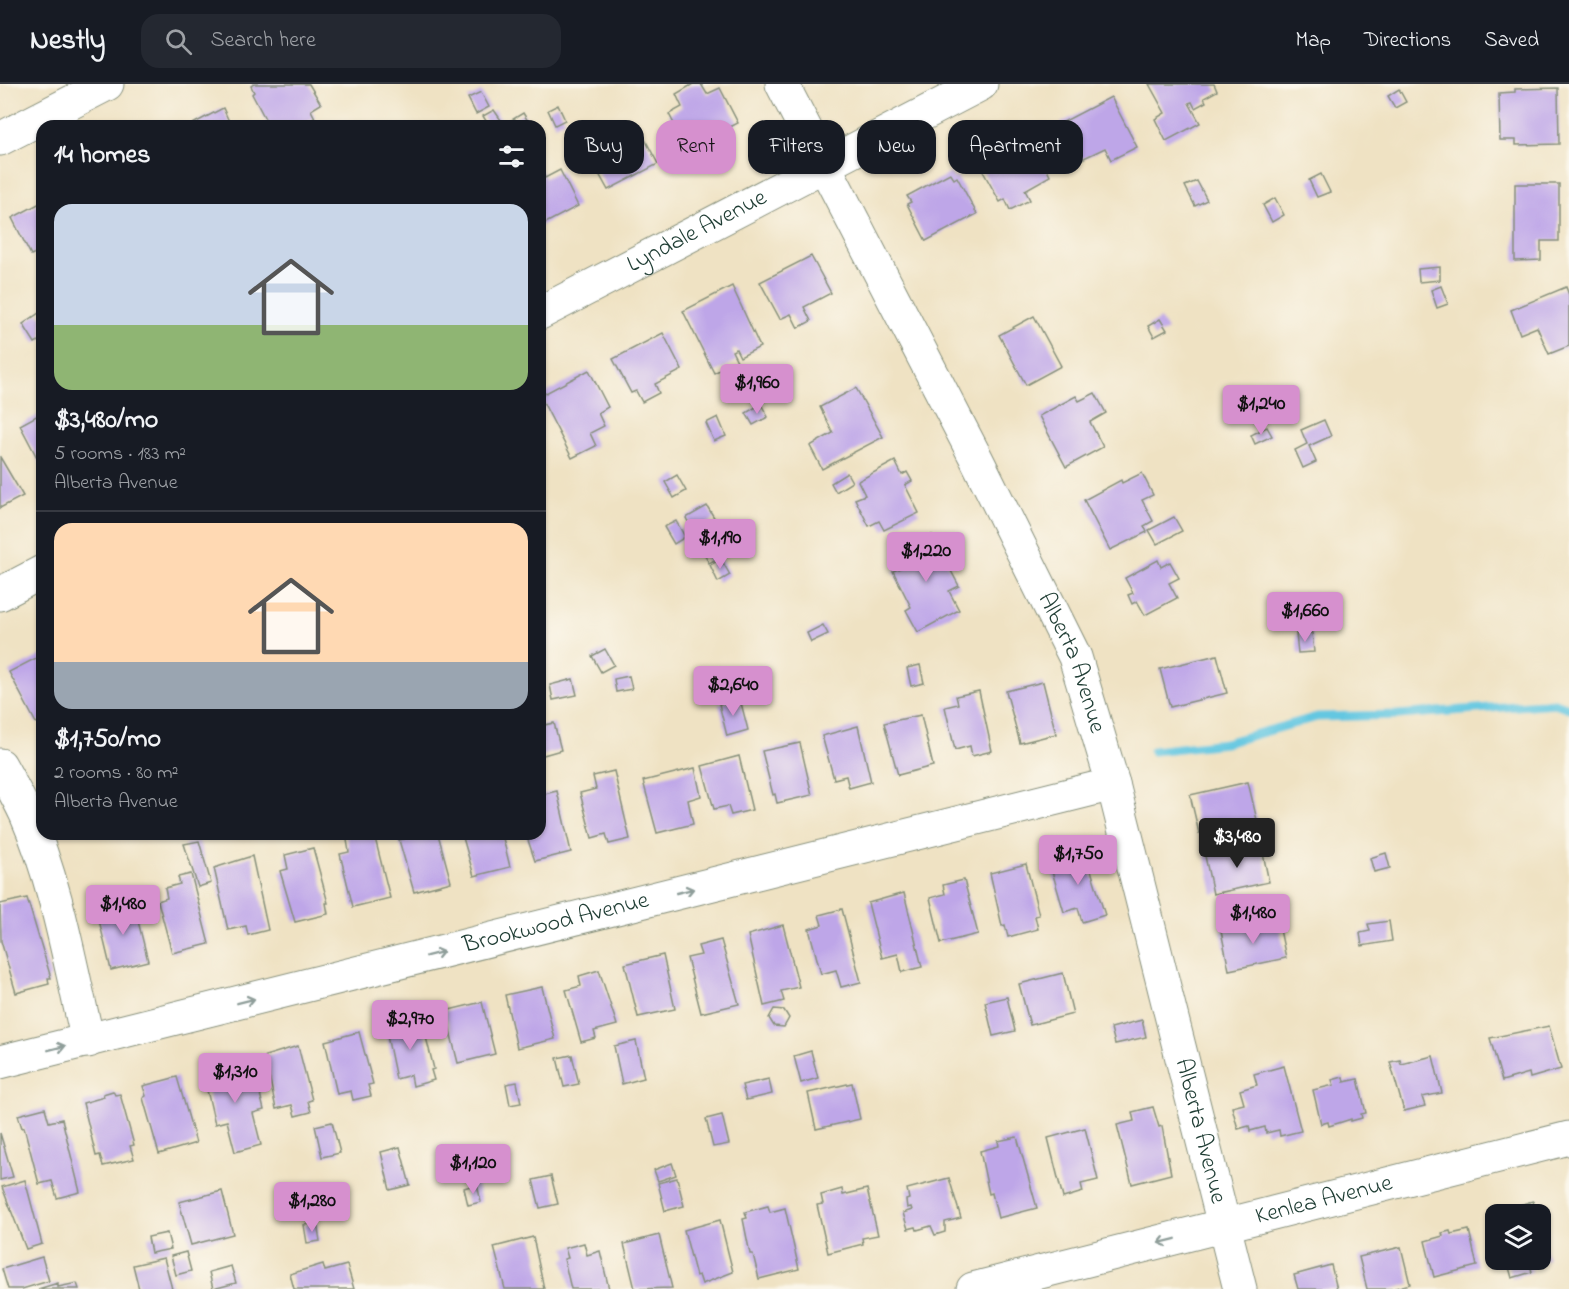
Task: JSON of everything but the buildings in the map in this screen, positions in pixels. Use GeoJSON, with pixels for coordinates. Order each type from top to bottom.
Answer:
{"type":"FeatureCollection","features":[{"type":"Feature","properties":{"kind":"street"},"geometry":{"type":"LineString","coordinates":[[37,120],[107,84]]}},
{"type":"Feature","properties":{"kind":"street","name":"Alberta Avenue"},"geometry":{"type":"LineString","coordinates":[[782,84],[801,120]]}},
{"type":"Feature","properties":{"kind":"street","name":"Lyndale Avenue"},"geometry":{"type":"LineString","coordinates":[[845,154],[981,84]]}},
{"type":"Feature","properties":{"kind":"street"},"geometry":{"type":"LineString","coordinates":[[0,139],[36,120]]}},
{"type":"Feature","properties":{"kind":"street","name":"Lyndale Avenue"},"geometry":{"type":"LineString","coordinates":[[546,310],[807,174]]}},
{"type":"Feature","properties":{"kind":"street","name":"Alberta Avenue"},"geometry":{"type":"LineString","coordinates":[[829,174],[976,458],[1075,657],[1113,784],[1240,1289]]}},
{"type":"Feature","properties":{"kind":"street"},"geometry":{"type":"LineString","coordinates":[[0,594],[36,575]]}},
{"type":"Feature","properties":{"kind":"street"},"geometry":{"type":"LineString","coordinates":[[0,765],[26,814],[44,864],[88,1041]]}},
{"type":"Feature","properties":{"kind":"street","name":"Brookwood Avenue"},"geometry":{"type":"LineString","coordinates":[[0,1062],[1113,784]]}},
{"type":"Feature","properties":{"kind":"street","name":"Kenlea Avenue"},"geometry":{"type":"LineString","coordinates":[[973,1289],[1569,1138]]}},
{"type":"Feature","properties":{"kind":"waterway"},"geometry":{"type":"LineString","coordinates":[[1153,751],[1225,743],[1317,717],[1398,715],[1555,703],[1569,708]]}}]}
